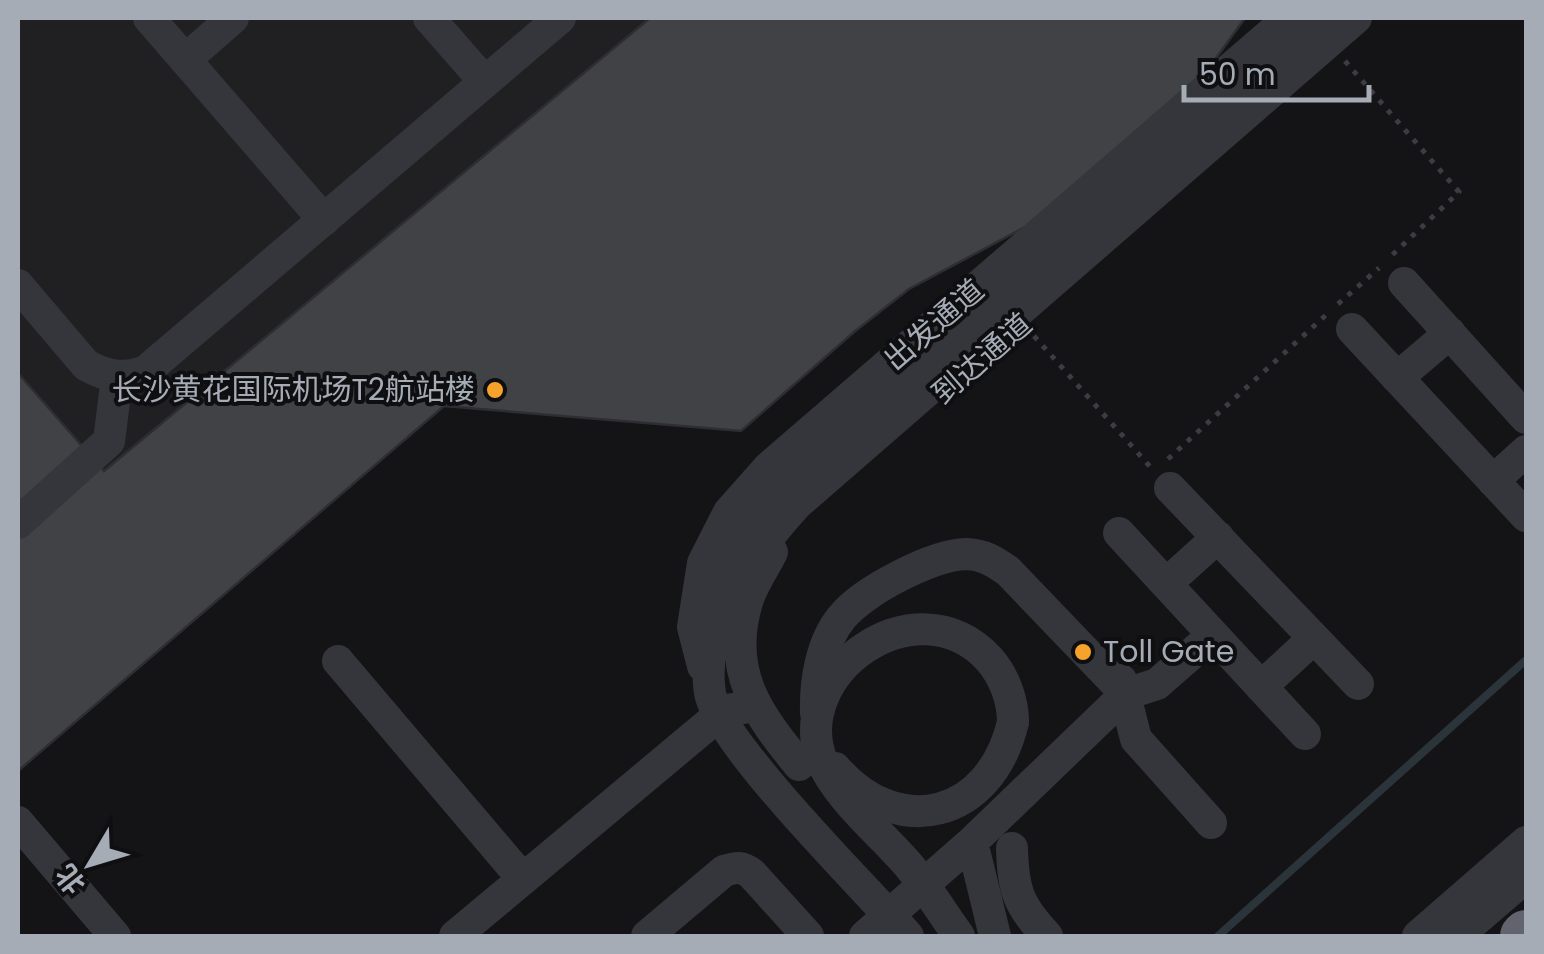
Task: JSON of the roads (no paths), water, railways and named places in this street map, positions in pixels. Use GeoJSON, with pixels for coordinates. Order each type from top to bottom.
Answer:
{"type":"FeatureCollection","features":[{"type":"Feature","properties":{"kind":"street"},"geometry":{"type":"LineString","coordinates":[[148,18],[324,220]]}},
{"type":"Feature","properties":{"kind":"street"},"geometry":{"type":"LineString","coordinates":[[185,60],[233,18]]}},
{"type":"Feature","properties":{"kind":"street"},"geometry":{"type":"LineString","coordinates":[[428,18],[485,82]]}},
{"type":"Feature","properties":{"kind":"street"},"geometry":{"type":"LineString","coordinates":[[18,285],[86,365],[118,377],[146,371],[560,18]]}},
{"type":"Feature","properties":{"kind":"street","name":"出发通道"},"geometry":{"type":"LineString","coordinates":[[908,936],[738,747],[710,695],[693,627],[702,563],[728,512],[768,468],[1289,18]]}},
{"type":"Feature","properties":{"kind":"street"},"geometry":{"type":"LineString","coordinates":[[760,720],[720,658],[712,623],[725,571],[747,523],[777,486],[1320,18]]}},
{"type":"Feature","properties":{"kind":"street"},"geometry":{"type":"LineString","coordinates":[[710,695],[713,636],[764,541],[797,504],[1356,18]]}},
{"type":"Feature","properties":{"kind":"street","name":"到达通道"},"geometry":{"type":"LineString","coordinates":[[955,936],[760,720],[746,686],[739,640],[748,599],[772,551],[845,476],[1378,18]]}},
{"type":"Feature","properties":{"kind":"street"},"geometry":{"type":"LineString","coordinates":[[1404,282],[1526,418]]}},
{"type":"Feature","properties":{"kind":"street"},"geometry":{"type":"LineString","coordinates":[[1352,329],[1526,516]]}},
{"type":"Feature","properties":{"kind":"street"},"geometry":{"type":"LineString","coordinates":[[1398,378],[1450,333]]}},
{"type":"Feature","properties":{"kind":"street"},"geometry":{"type":"LineString","coordinates":[[18,523],[110,441],[118,377]]}},
{"type":"Feature","properties":{"kind":"street"},"geometry":{"type":"LineString","coordinates":[[1493,480],[1526,451]]}},
{"type":"Feature","properties":{"kind":"street"},"geometry":{"type":"LineString","coordinates":[[1170,488],[1358,684]]}},
{"type":"Feature","properties":{"kind":"street"},"geometry":{"type":"LineString","coordinates":[[1119,533],[1304,734]]}},
{"type":"Feature","properties":{"kind":"street"},"geometry":{"type":"LineString","coordinates":[[1166,584],[1218,538]]}},
{"type":"Feature","properties":{"kind":"street"},"geometry":{"type":"LineString","coordinates":[[955,936],[912,870],[836,783],[823,764],[815,737],[817,715],[825,694],[853,658],[892,633],[916,627],[949,632],[979,648],[1001,677],[1013,708],[1008,743],[988,777],[956,803],[938,810],[900,812],[848,783],[833,766],[823,747],[815,710],[830,634],[841,617],[871,592],[946,556],[969,554],[991,559],[1008,572],[1118,702],[1136,739],[1211,823]]}},
{"type":"Feature","properties":{"kind":"street"},"geometry":{"type":"LineString","coordinates":[[924,566],[952,564],[983,572],[1085,676],[1118,702]]}},
{"type":"Feature","properties":{"kind":"street"},"geometry":{"type":"LineString","coordinates":[[834,936],[867,935],[972,842],[1118,702],[1156,684],[1213,635]]}},
{"type":"Feature","properties":{"kind":"street"},"geometry":{"type":"LineString","coordinates":[[1261,687],[1314,638]]}},
{"type":"Feature","properties":{"kind":"street"},"geometry":{"type":"LineString","coordinates":[[338,661],[524,879]]}},
{"type":"Feature","properties":{"kind":"street"},"geometry":{"type":"LineString","coordinates":[[455,936],[718,716],[736,707],[760,720]]}},
{"type":"Feature","properties":{"kind":"street"},"geometry":{"type":"LineString","coordinates":[[18,822],[115,936]]}},
{"type":"Feature","properties":{"kind":"street"},"geometry":{"type":"LineString","coordinates":[[972,842],[995,936]]}},
{"type":"Feature","properties":{"kind":"street"},"geometry":{"type":"LineString","coordinates":[[1418,936],[1526,842]]}},
{"type":"Feature","properties":{"kind":"street"},"geometry":{"type":"LineString","coordinates":[[1012,848],[1012,884],[1026,914],[1047,936]]}},
{"type":"Feature","properties":{"kind":"street"},"geometry":{"type":"LineString","coordinates":[[647,936],[724,871],[744,868],[808,936]]}},
{"type":"Feature","properties":{"kind":"street"},"geometry":{"type":"LineString","coordinates":[[1458,936],[1526,877]]}},
{"type":"Feature","properties":{"kind":"street"},"geometry":{"type":"LineString","coordinates":[[1479,936],[1526,896]]}},
{"type":"Feature","properties":{"kind":"waterway"},"geometry":{"type":"LineString","coordinates":[[1218,936],[1526,660]]}},
{"type":"Feature","properties":{"kind":"place","name":"长沙黄花国际机场T2航站楼"},"geometry":{"type":"Point","coordinates":[495,390]}},
{"type":"Feature","properties":{"kind":"place","name":"Toll Gate"},"geometry":{"type":"Point","coordinates":[1083,652]}}]}
